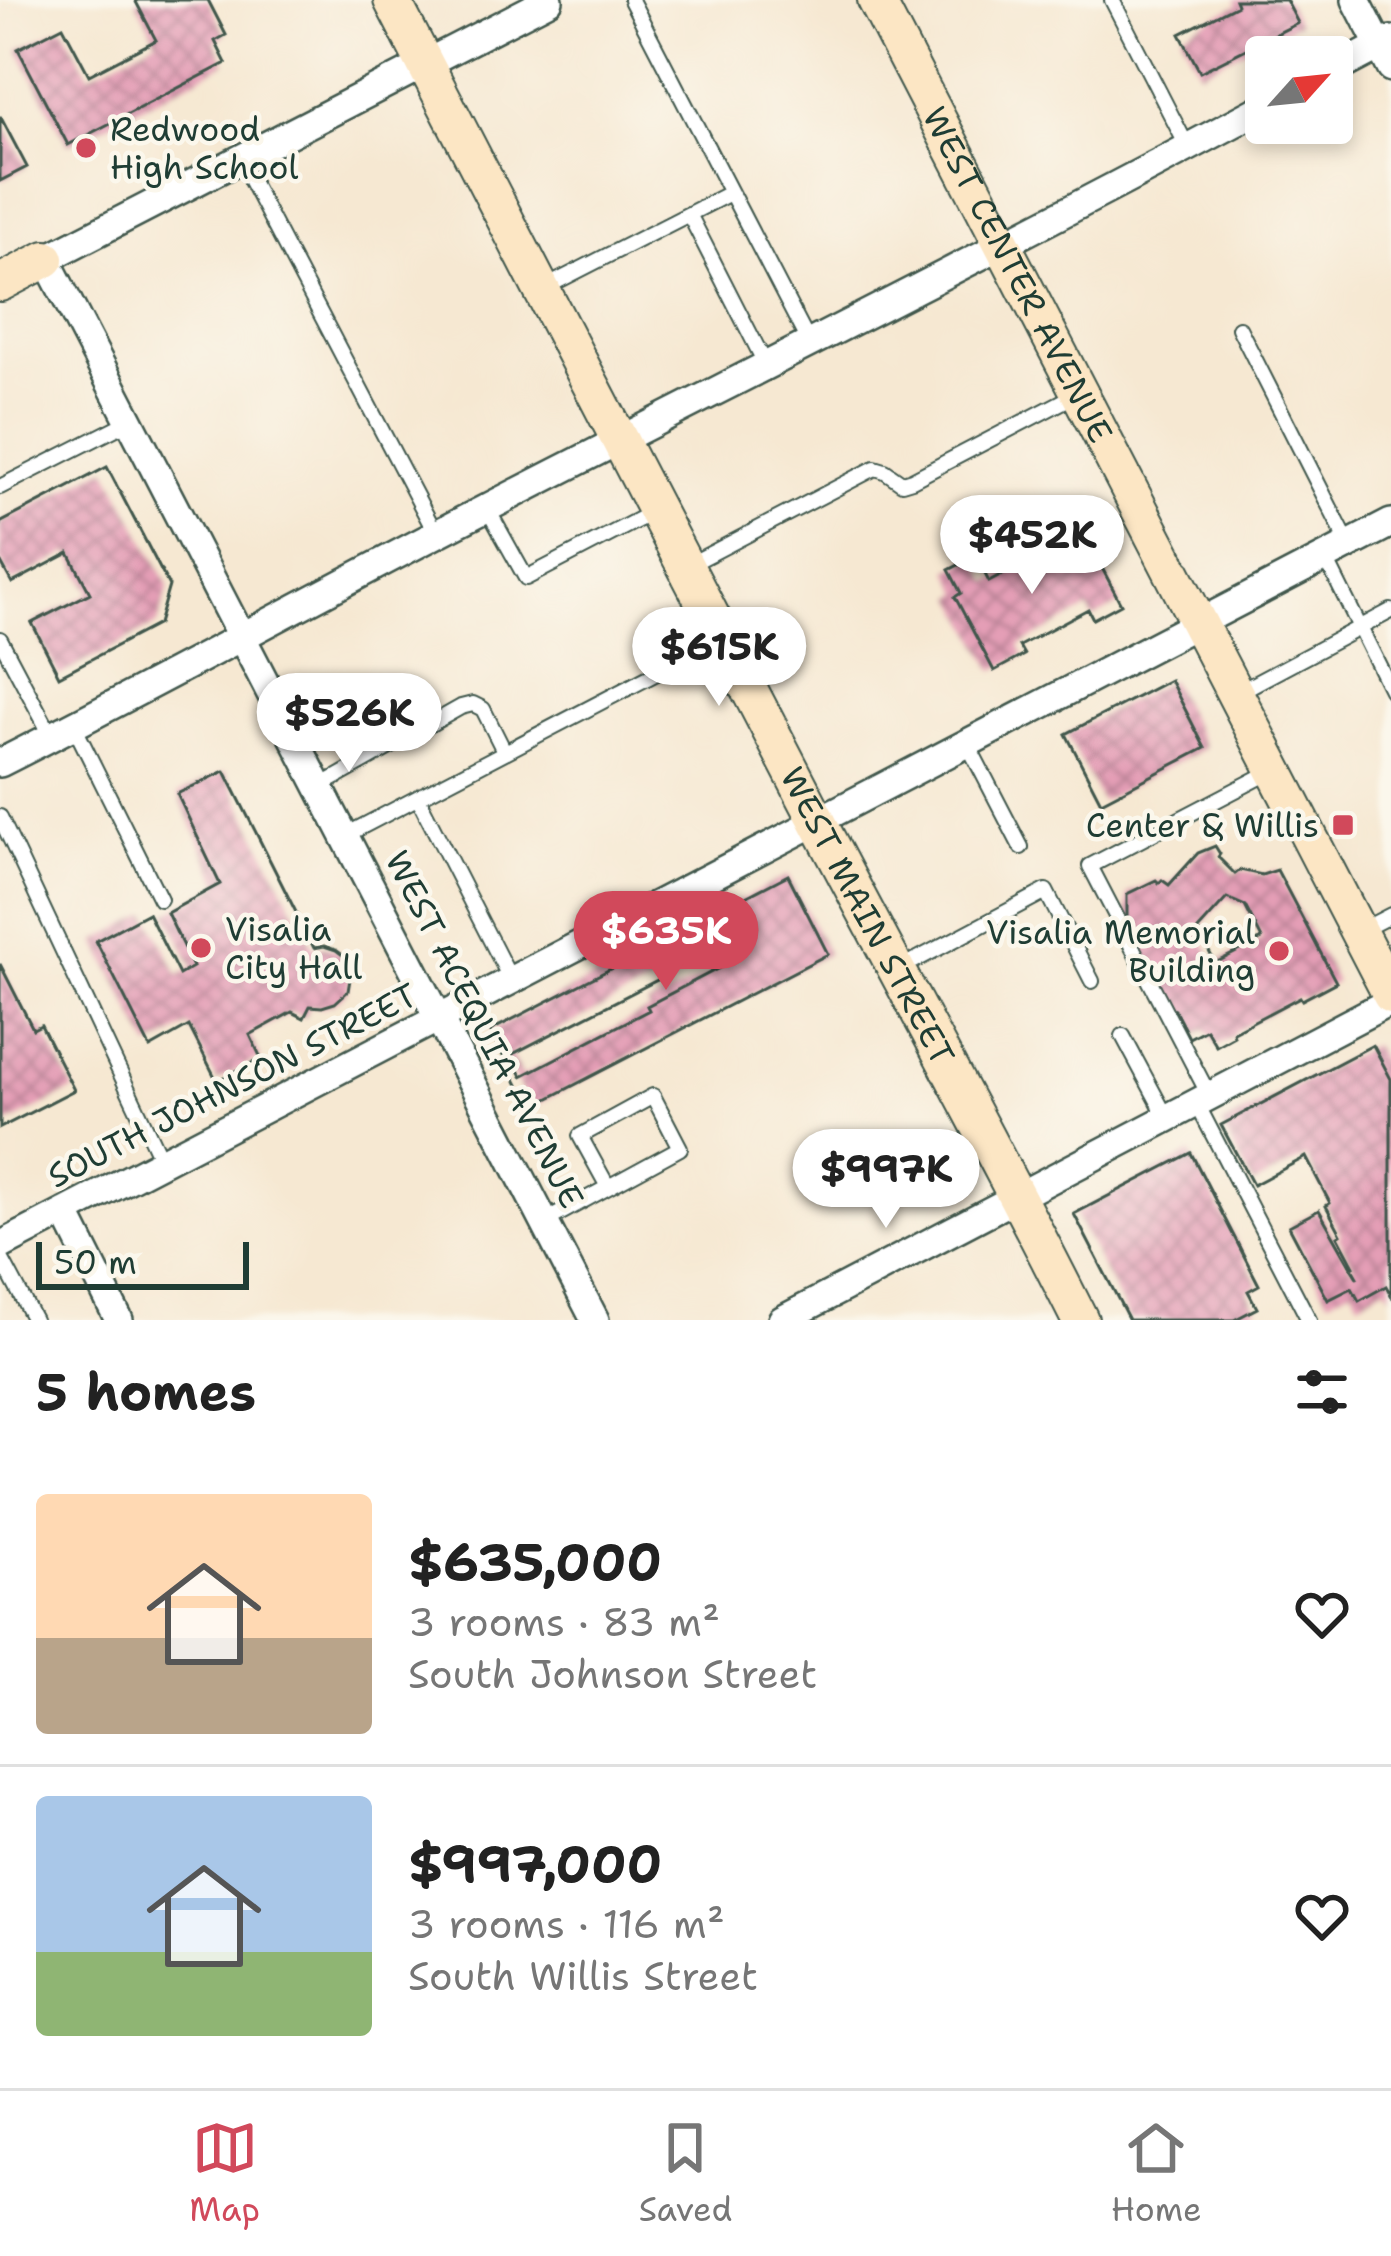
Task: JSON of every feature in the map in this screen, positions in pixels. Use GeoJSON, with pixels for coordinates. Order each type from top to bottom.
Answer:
{"type":"FeatureCollection","features":[{"type":"Feature","properties":{"kind":"street","name":"WEST MAIN STREET"},"geometry":{"type":"LineString","coordinates":[[392,0],[1079,1320]]}},
{"type":"Feature","properties":{"kind":"street"},"geometry":{"type":"LineString","coordinates":[[0,283],[549,0]]}},
{"type":"Feature","properties":{"kind":"street","name":"WEST CENTER AVENUE"},"geometry":{"type":"LineString","coordinates":[[876,0],[1274,770],[1375,924],[1391,998]]}},
{"type":"Feature","properties":{"kind":"street"},"geometry":{"type":"LineString","coordinates":[[1353,63],[1387,51],[1355,0]]}},
{"type":"Feature","properties":{"kind":"street"},"geometry":{"type":"LineString","coordinates":[[0,763],[1245,117]]}},
{"type":"Feature","properties":{"kind":"street","name":"WEST ACEQUIA AVENUE"},"geometry":{"type":"LineString","coordinates":[[46,259],[595,1320]]}},
{"type":"Feature","properties":{"kind":"street","name":"SOUTH JOHNSON STREET"},"geometry":{"type":"LineString","coordinates":[[0,1246],[1391,523]]}},
{"type":"Feature","properties":{"kind":"street"},"geometry":{"type":"LineString","coordinates":[[796,1317],[1391,998]]}},
{"type":"Feature","properties":{"kind":"street"},"geometry":{"type":"LineString","coordinates":[[65,1212],[119,1320]]}},
{"type":"Feature","properties":{"kind":"lane"},"geometry":{"type":"LineString","coordinates":[[631,0],[810,345]]}},
{"type":"Feature","properties":{"kind":"lane"},"geometry":{"type":"LineString","coordinates":[[1112,0],[1188,148]]}},
{"type":"Feature","properties":{"kind":"lane"},"geometry":{"type":"LineString","coordinates":[[240,160],[436,534]]}},
{"type":"Feature","properties":{"kind":"lane"},"geometry":{"type":"LineString","coordinates":[[540,290],[730,193]]}},
{"type":"Feature","properties":{"kind":"lane"},"geometry":{"type":"LineString","coordinates":[[688,214],[767,367]]}},
{"type":"Feature","properties":{"kind":"lane"},"geometry":{"type":"LineString","coordinates":[[1239,328],[1337,551],[1359,627],[1391,690]]}},
{"type":"Feature","properties":{"kind":"lane"},"geometry":{"type":"LineString","coordinates":[[686,567],[874,468],[902,483],[912,480],[1079,393]]}},
{"type":"Feature","properties":{"kind":"lane"},"geometry":{"type":"LineString","coordinates":[[0,488],[130,421]]}},
{"type":"Feature","properties":{"kind":"lane"},"geometry":{"type":"LineString","coordinates":[[487,508],[526,578],[655,511]]}},
{"type":"Feature","properties":{"kind":"lane"},"geometry":{"type":"LineString","coordinates":[[1234,694],[1391,610]]}},
{"type":"Feature","properties":{"kind":"lane"},"geometry":{"type":"LineString","coordinates":[[0,638],[63,731],[160,899]]}},
{"type":"Feature","properties":{"kind":"lane"},"geometry":{"type":"LineString","coordinates":[[344,836],[723,639]]}},
{"type":"Feature","properties":{"kind":"lane"},"geometry":{"type":"LineString","coordinates":[[319,787],[473,704],[482,710],[504,751]]}},
{"type":"Feature","properties":{"kind":"lane"},"geometry":{"type":"LineString","coordinates":[[967,743],[1021,848]]}},
{"type":"Feature","properties":{"kind":"lane"},"geometry":{"type":"LineString","coordinates":[[1274,770],[1090,866],[1310,1320]]}},
{"type":"Feature","properties":{"kind":"lane"},"geometry":{"type":"LineString","coordinates":[[418,798],[512,980]]}},
{"type":"Feature","properties":{"kind":"lane"},"geometry":{"type":"LineString","coordinates":[[0,817],[7,851],[162,1162]]}},
{"type":"Feature","properties":{"kind":"lane"},"geometry":{"type":"LineString","coordinates":[[898,970],[1046,891],[1092,981]]}},
{"type":"Feature","properties":{"kind":"lane"},"geometry":{"type":"LineString","coordinates":[[1123,1036],[1168,1120]]}},
{"type":"Feature","properties":{"kind":"lane"},"geometry":{"type":"LineString","coordinates":[[544,1222],[680,1148],[653,1096],[580,1136],[608,1187]]}},
{"type":"Feature","properties":{"kind":"lane"},"geometry":{"type":"LineString","coordinates":[[0,1256],[34,1320]]}},
{"type":"Feature","properties":{"kind":"building"},"geometry":{"type":"Polygon","coordinates":[[[135,0],[208,0],[226,35],[215,41],[226,63],[68,145],[18,49],[63,26],[89,75],[156,40],[135,0]]]}},
{"type":"Feature","properties":{"kind":"building"},"geometry":{"type":"Polygon","coordinates":[[[1235,0],[1286,0],[1298,23],[1272,36],[1245,36],[1245,50],[1200,72],[1180,34],[1237,5],[1235,0]]]}},
{"type":"Feature","properties":{"kind":"building"},"geometry":{"type":"Polygon","coordinates":[[[0,116],[27,167],[0,181],[0,116]]]}},
{"type":"Feature","properties":{"kind":"building"},"geometry":{"type":"Polygon","coordinates":[[[107,467],[169,586],[158,624],[59,676],[32,623],[90,593],[69,553],[12,583],[0,561],[0,523],[107,467]]]}},
{"type":"Feature","properties":{"kind":"building"},"geometry":{"type":"Polygon","coordinates":[[[1083,532],[1121,604],[1093,619],[1088,609],[1019,646],[1024,655],[994,671],[955,597],[961,593],[949,570],[976,556],[989,582],[1083,532]]]}},
{"type":"Feature","properties":{"kind":"building"},"geometry":{"type":"Polygon","coordinates":[[[1170,680],[1205,748],[1101,802],[1066,734],[1170,680]]]}},
{"type":"Feature","properties":{"kind":"building"},"geometry":{"type":"Polygon","coordinates":[[[225,771],[314,948],[336,950],[351,973],[348,991],[335,1003],[310,1006],[304,1018],[292,1012],[250,1035],[261,1058],[217,1081],[189,1026],[150,1048],[96,941],[148,913],[179,975],[193,967],[167,913],[220,884],[177,794],[225,771]]]}},
{"type":"Feature","properties":{"kind":"building","name":"Visalia Memorial Building"},"geometry":{"type":"Polygon","coordinates":[[[1215,846],[1218,857],[1235,874],[1277,870],[1336,982],[1233,1032],[1234,1036],[1216,1046],[1206,1029],[1189,1038],[1127,926],[1127,894],[1156,880],[1169,885],[1198,853],[1215,846]],[[1227,898],[1198,930],[1215,963],[1262,939],[1245,906],[1227,898]]]}},
{"type":"Feature","properties":{"kind":"building"},"geometry":{"type":"Polygon","coordinates":[[[788,875],[828,954],[530,1108],[490,1031],[647,950],[661,978],[511,1055],[522,1076],[649,1010],[647,1006],[740,957],[717,912],[788,875]]]}},
{"type":"Feature","properties":{"kind":"building"},"geometry":{"type":"Polygon","coordinates":[[[0,964],[33,1029],[41,1025],[74,1090],[0,1128],[0,964]]]}},
{"type":"Feature","properties":{"kind":"building"},"geometry":{"type":"Polygon","coordinates":[[[1373,1045],[1391,1079],[1391,1295],[1386,1286],[1359,1301],[1352,1288],[1328,1300],[1289,1226],[1319,1210],[1352,1268],[1326,1206],[1330,1203],[1306,1157],[1253,1185],[1221,1125],[1373,1045]]]}},
{"type":"Feature","properties":{"kind":"building"},"geometry":{"type":"Polygon","coordinates":[[[1191,1153],[1259,1285],[1248,1291],[1257,1308],[1234,1320],[1129,1320],[1074,1214],[1191,1153]]]}},
{"type":"Feature","properties":{"kind":"place","name":"Redwood High School"},"geometry":{"type":"Point","coordinates":[86,148]}},
{"type":"Feature","properties":{"kind":"place","name":"Center & Willis"},"geometry":{"type":"Point","coordinates":[1343,825]}},
{"type":"Feature","properties":{"kind":"place","name":"Visalia City Hall"},"geometry":{"type":"Point","coordinates":[201,948]}},
{"type":"Feature","properties":{"kind":"place","name":"Visalia Memorial Building"},"geometry":{"type":"Point","coordinates":[1279,951]}}]}
